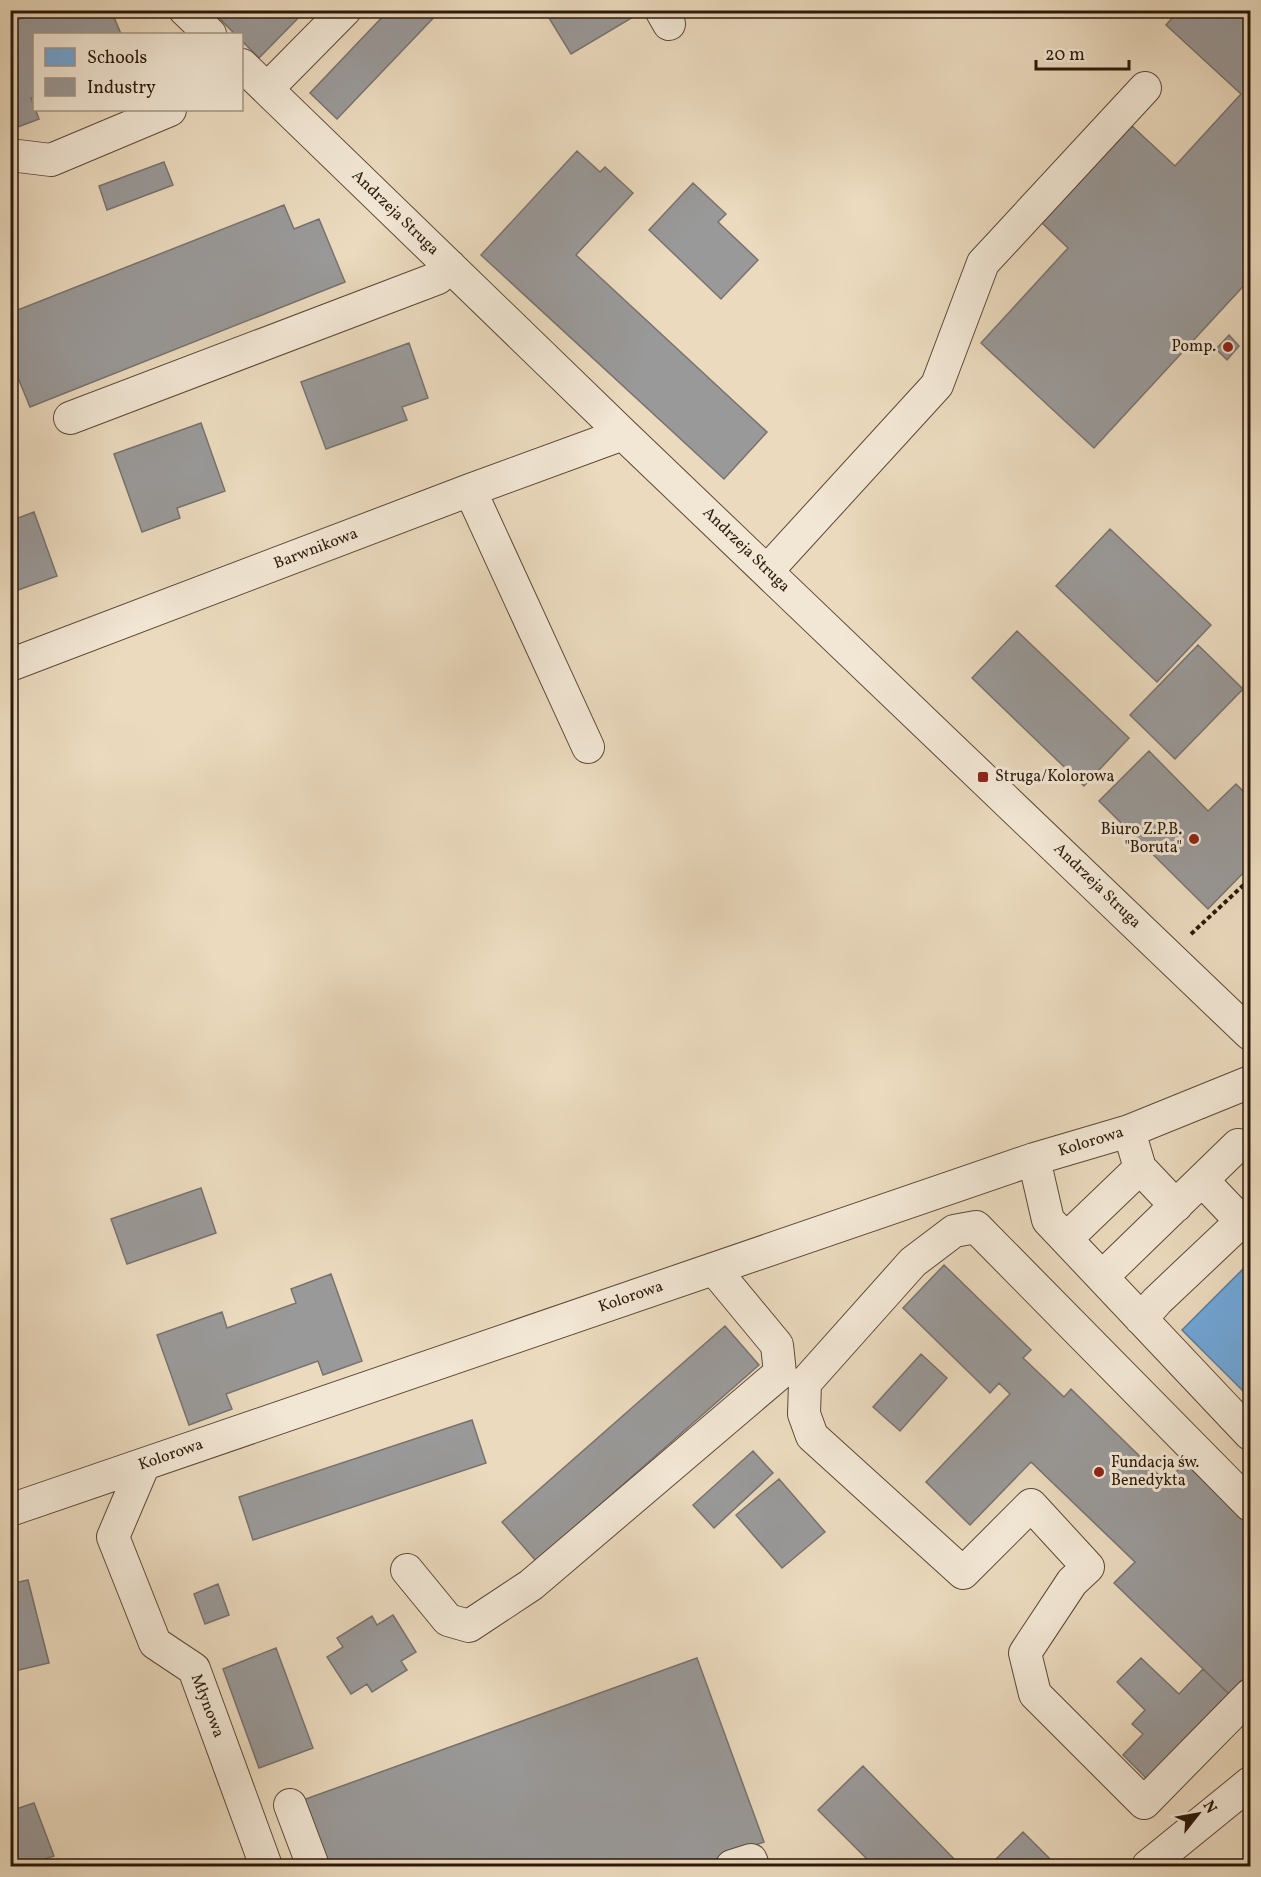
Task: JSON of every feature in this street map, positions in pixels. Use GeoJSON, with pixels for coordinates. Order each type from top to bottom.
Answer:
{"type":"FeatureCollection","features":[{"type":"Feature","properties":{"kind":"street"},"geometry":{"type":"LineString","coordinates":[[185,10],[209,33]]}},
{"type":"Feature","properties":{"kind":"street"},"geometry":{"type":"LineString","coordinates":[[250,77],[345,10]]}},
{"type":"Feature","properties":{"kind":"street","name":"Andrzeja Struga"},"geometry":{"type":"LineString","coordinates":[[250,77],[1251,1034]]}},
{"type":"Feature","properties":{"kind":"street"},"geometry":{"type":"LineString","coordinates":[[768,571],[937,386],[983,263],[1145,88]]}},
{"type":"Feature","properties":{"kind":"street"},"geometry":{"type":"LineString","coordinates":[[10,156],[51,160],[168,111]]}},
{"type":"Feature","properties":{"kind":"street"},"geometry":{"type":"LineString","coordinates":[[70,418],[438,278],[450,266]]}},
{"type":"Feature","properties":{"kind":"street","name":"Barwnikowa"},"geometry":{"type":"LineString","coordinates":[[10,666],[623,434]]}},
{"type":"Feature","properties":{"kind":"street"},"geometry":{"type":"LineString","coordinates":[[470,490],[588,747]]}},
{"type":"Feature","properties":{"kind":"street","name":"Kolorowa"},"geometry":{"type":"LineString","coordinates":[[10,1510],[1034,1159],[1129,1131],[1251,1082]]}},
{"type":"Feature","properties":{"kind":"street"},"geometry":{"type":"LineString","coordinates":[[1129,1131],[1140,1168],[1176,1206]]}},
{"type":"Feature","properties":{"kind":"street"},"geometry":{"type":"LineString","coordinates":[[1102,1277],[1238,1145]]}},
{"type":"Feature","properties":{"kind":"street"},"geometry":{"type":"LineString","coordinates":[[1034,1159],[1048,1220],[1250,1433]]}},
{"type":"Feature","properties":{"kind":"street"},"geometry":{"type":"LineString","coordinates":[[1066,1239],[1140,1168]]}},
{"type":"Feature","properties":{"kind":"street"},"geometry":{"type":"LineString","coordinates":[[1141,1319],[1246,1217],[1202,1180]]}},
{"type":"Feature","properties":{"kind":"street"},"geometry":{"type":"LineString","coordinates":[[1180,1840],[1035,1694],[1025,1653],[1072,1582],[1088,1568],[1031,1505],[963,1573],[812,1436],[804,1414],[805,1383],[913,1262],[954,1232],[976,1227],[1251,1504]]}},
{"type":"Feature","properties":{"kind":"street"},"geometry":{"type":"LineString","coordinates":[[407,1570],[448,1620],[469,1626],[531,1585],[780,1374],[777,1345],[714,1269]]}},
{"type":"Feature","properties":{"kind":"street","name":"Młynowa"},"geometry":{"type":"LineString","coordinates":[[144,1464],[113,1537],[155,1643],[194,1669],[266,1866]]}},
{"type":"Feature","properties":{"kind":"street"},"geometry":{"type":"LineString","coordinates":[[1144,1803],[1251,1695]]}},
{"type":"Feature","properties":{"kind":"street"},"geometry":{"type":"LineString","coordinates":[[1148,1866],[1251,1783]]}},
{"type":"Feature","properties":{"kind":"street"},"geometry":{"type":"LineString","coordinates":[[290,1805],[313,1866]]}},
{"type":"Feature","properties":{"kind":"street"},"geometry":{"type":"LineString","coordinates":[[732,1866],[751,1860],[753,1866]]}},
{"type":"Feature","properties":{"kind":"path"},"geometry":{"type":"LineString","coordinates":[[1168,955],[1251,879]]}},
{"type":"Feature","properties":{"kind":"building: Schools"},"geometry":{"type":"Polygon","coordinates":[[[1250,1262],[1250,1390],[1246,1394],[1182,1330],[1250,1262]]]}},
{"type":"Feature","properties":{"kind":"building: Industry"},"geometry":{"type":"Polygon","coordinates":[[[42,10],[111,10],[121,33],[33,33],[33,97],[31,98],[33,111],[36,111],[39,119],[10,130],[10,23],[42,10]]]}},
{"type":"Feature","properties":{"kind":"building: Industry"},"geometry":{"type":"Polygon","coordinates":[[[214,10],[306,10],[259,58],[243,42],[243,33],[234,33],[213,12],[214,10]]]}},
{"type":"Feature","properties":{"kind":"building: Industry"},"geometry":{"type":"Polygon","coordinates":[[[389,10],[441,10],[337,119],[310,93],[389,10]]]}},
{"type":"Feature","properties":{"kind":"building: Industry"},"geometry":{"type":"Polygon","coordinates":[[[561,10],[639,10],[640,13],[571,54],[549,18],[561,10]]]}},
{"type":"Feature","properties":{"kind":"building: Industry"},"geometry":{"type":"Polygon","coordinates":[[[1179,10],[1250,10],[1250,279],[1094,448],[981,343],[1068,248],[1042,223],[1132,126],[1175,166],[1241,94],[1166,25],[1179,10]]]}},
{"type":"Feature","properties":{"kind":"building: Industry"},"geometry":{"type":"Polygon","coordinates":[[[577,151],[600,172],[605,167],[633,193],[576,255],[767,432],[724,479],[481,255],[577,151]]]}},
{"type":"Feature","properties":{"kind":"building: Industry"},"geometry":{"type":"Polygon","coordinates":[[[164,162],[173,185],[107,210],[99,186],[164,162]]]}},
{"type":"Feature","properties":{"kind":"building: Industry"},"geometry":{"type":"Polygon","coordinates":[[[693,183],[726,214],[718,222],[758,260],[721,299],[649,230],[693,183]]]}},
{"type":"Feature","properties":{"kind":"building: Industry"},"geometry":{"type":"Polygon","coordinates":[[[284,205],[294,229],[319,219],[345,282],[30,407],[10,358],[10,313],[284,205]]]}},
{"type":"Feature","properties":{"kind":"building: Industry","name":"Pomp."},"geometry":{"type":"Polygon","coordinates":[[[1229,335],[1239,346],[1227,360],[1216,349],[1229,335]]]}},
{"type":"Feature","properties":{"kind":"building: Industry"},"geometry":{"type":"Polygon","coordinates":[[[409,343],[428,398],[402,407],[407,420],[326,449],[301,382],[409,343]]]}},
{"type":"Feature","properties":{"kind":"building: Industry"},"geometry":{"type":"Polygon","coordinates":[[[201,423],[225,491],[177,508],[180,518],[142,532],[114,454],[201,423]]]}},
{"type":"Feature","properties":{"kind":"building: Industry"},"geometry":{"type":"Polygon","coordinates":[[[34,512],[57,576],[10,593],[10,521],[34,512]]]}},
{"type":"Feature","properties":{"kind":"building: Industry"},"geometry":{"type":"Polygon","coordinates":[[[1110,529],[1211,625],[1157,682],[1056,586],[1110,529]]]}},
{"type":"Feature","properties":{"kind":"building: Industry"},"geometry":{"type":"Polygon","coordinates":[[[1017,631],[1129,738],[1084,786],[972,678],[1017,631]]]}},
{"type":"Feature","properties":{"kind":"building: Industry"},"geometry":{"type":"Polygon","coordinates":[[[1198,645],[1243,689],[1175,759],[1130,715],[1198,645]]]}},
{"type":"Feature","properties":{"kind":"building: Industry","name":"Biuro Z.P.B. \"Boruta\""},"geometry":{"type":"Polygon","coordinates":[[[1149,751],[1208,811],[1236,784],[1250,798],[1250,866],[1208,909],[1099,801],[1149,751]]]}},
{"type":"Feature","properties":{"kind":"building: Industry"},"geometry":{"type":"Polygon","coordinates":[[[201,1188],[216,1233],[127,1264],[111,1219],[201,1188]]]}},
{"type":"Feature","properties":{"kind":"building: Industry","name":"Fundacja św. Benedykta"},"geometry":{"type":"Polygon","coordinates":[[[944,1265],[1031,1350],[1023,1358],[1064,1397],[1071,1389],[1166,1482],[1185,1463],[1250,1526],[1250,1672],[1229,1694],[1114,1583],[1135,1562],[1031,1462],[970,1525],[926,1482],[1010,1394],[999,1383],[990,1393],[903,1308],[944,1265]]]}},
{"type":"Feature","properties":{"kind":"building: Industry"},"geometry":{"type":"Polygon","coordinates":[[[331,1274],[362,1361],[323,1375],[318,1361],[226,1394],[232,1409],[189,1425],[157,1335],[222,1312],[227,1328],[296,1303],[291,1289],[331,1274]]]}},
{"type":"Feature","properties":{"kind":"building: Industry"},"geometry":{"type":"Polygon","coordinates":[[[725,1326],[759,1365],[536,1561],[502,1522],[725,1326]]]}},
{"type":"Feature","properties":{"kind":"building: Industry"},"geometry":{"type":"Polygon","coordinates":[[[921,1354],[947,1378],[900,1431],[873,1407],[921,1354]]]}},
{"type":"Feature","properties":{"kind":"building: Industry"},"geometry":{"type":"Polygon","coordinates":[[[472,1420],[486,1463],[253,1540],[239,1497],[472,1420]]]}},
{"type":"Feature","properties":{"kind":"building: Industry"},"geometry":{"type":"Polygon","coordinates":[[[753,1451],[773,1473],[714,1528],[693,1505],[753,1451]]]}},
{"type":"Feature","properties":{"kind":"building: Industry"},"geometry":{"type":"Polygon","coordinates":[[[779,1479],[825,1532],[782,1568],[736,1515],[779,1479]]]}},
{"type":"Feature","properties":{"kind":"building: Industry"},"geometry":{"type":"Polygon","coordinates":[[[28,1580],[49,1663],[10,1672],[10,1584],[28,1580]]]}},
{"type":"Feature","properties":{"kind":"building: Industry"},"geometry":{"type":"Polygon","coordinates":[[[218,1584],[229,1615],[205,1624],[194,1594],[218,1584]]]}},
{"type":"Feature","properties":{"kind":"building: Industry"},"geometry":{"type":"Polygon","coordinates":[[[393,1615],[416,1652],[401,1661],[407,1670],[372,1692],[367,1684],[351,1694],[327,1657],[343,1647],[337,1638],[372,1616],[377,1625],[393,1615]]]}},
{"type":"Feature","properties":{"kind":"building: Industry"},"geometry":{"type":"Polygon","coordinates":[[[276,1648],[313,1748],[259,1768],[223,1669],[276,1648]]]}},
{"type":"Feature","properties":{"kind":"building: Industry"},"geometry":{"type":"Polygon","coordinates":[[[697,1658],[764,1842],[695,1866],[327,1866],[303,1800],[697,1658]]]}},
{"type":"Feature","properties":{"kind":"building: Industry"},"geometry":{"type":"Polygon","coordinates":[[[1141,1658],[1179,1694],[1203,1669],[1229,1694],[1147,1779],[1123,1755],[1143,1734],[1132,1724],[1145,1710],[1117,1682],[1141,1658]]]}},
{"type":"Feature","properties":{"kind":"building: Industry"},"geometry":{"type":"Polygon","coordinates":[[[863,1766],[960,1865],[874,1866],[818,1810],[863,1766]]]}},
{"type":"Feature","properties":{"kind":"building: Industry"},"geometry":{"type":"Polygon","coordinates":[[[34,1803],[54,1856],[24,1866],[10,1866],[10,1811],[34,1803]]]}},
{"type":"Feature","properties":{"kind":"building: Industry"},"geometry":{"type":"Polygon","coordinates":[[[1023,1832],[1057,1866],[989,1866],[1023,1832]]]}},
{"type":"Feature","properties":{"kind":"place","name":"Pomp."},"geometry":{"type":"Point","coordinates":[1228,347]}},
{"type":"Feature","properties":{"kind":"place","name":"Struga/Kolorowa"},"geometry":{"type":"Point","coordinates":[983,777]}},
{"type":"Feature","properties":{"kind":"place","name":"Biuro Z.P.B. \"Boruta\""},"geometry":{"type":"Point","coordinates":[1194,839]}},
{"type":"Feature","properties":{"kind":"place","name":"Fundacja św. Benedykta"},"geometry":{"type":"Point","coordinates":[1099,1472]}}]}
